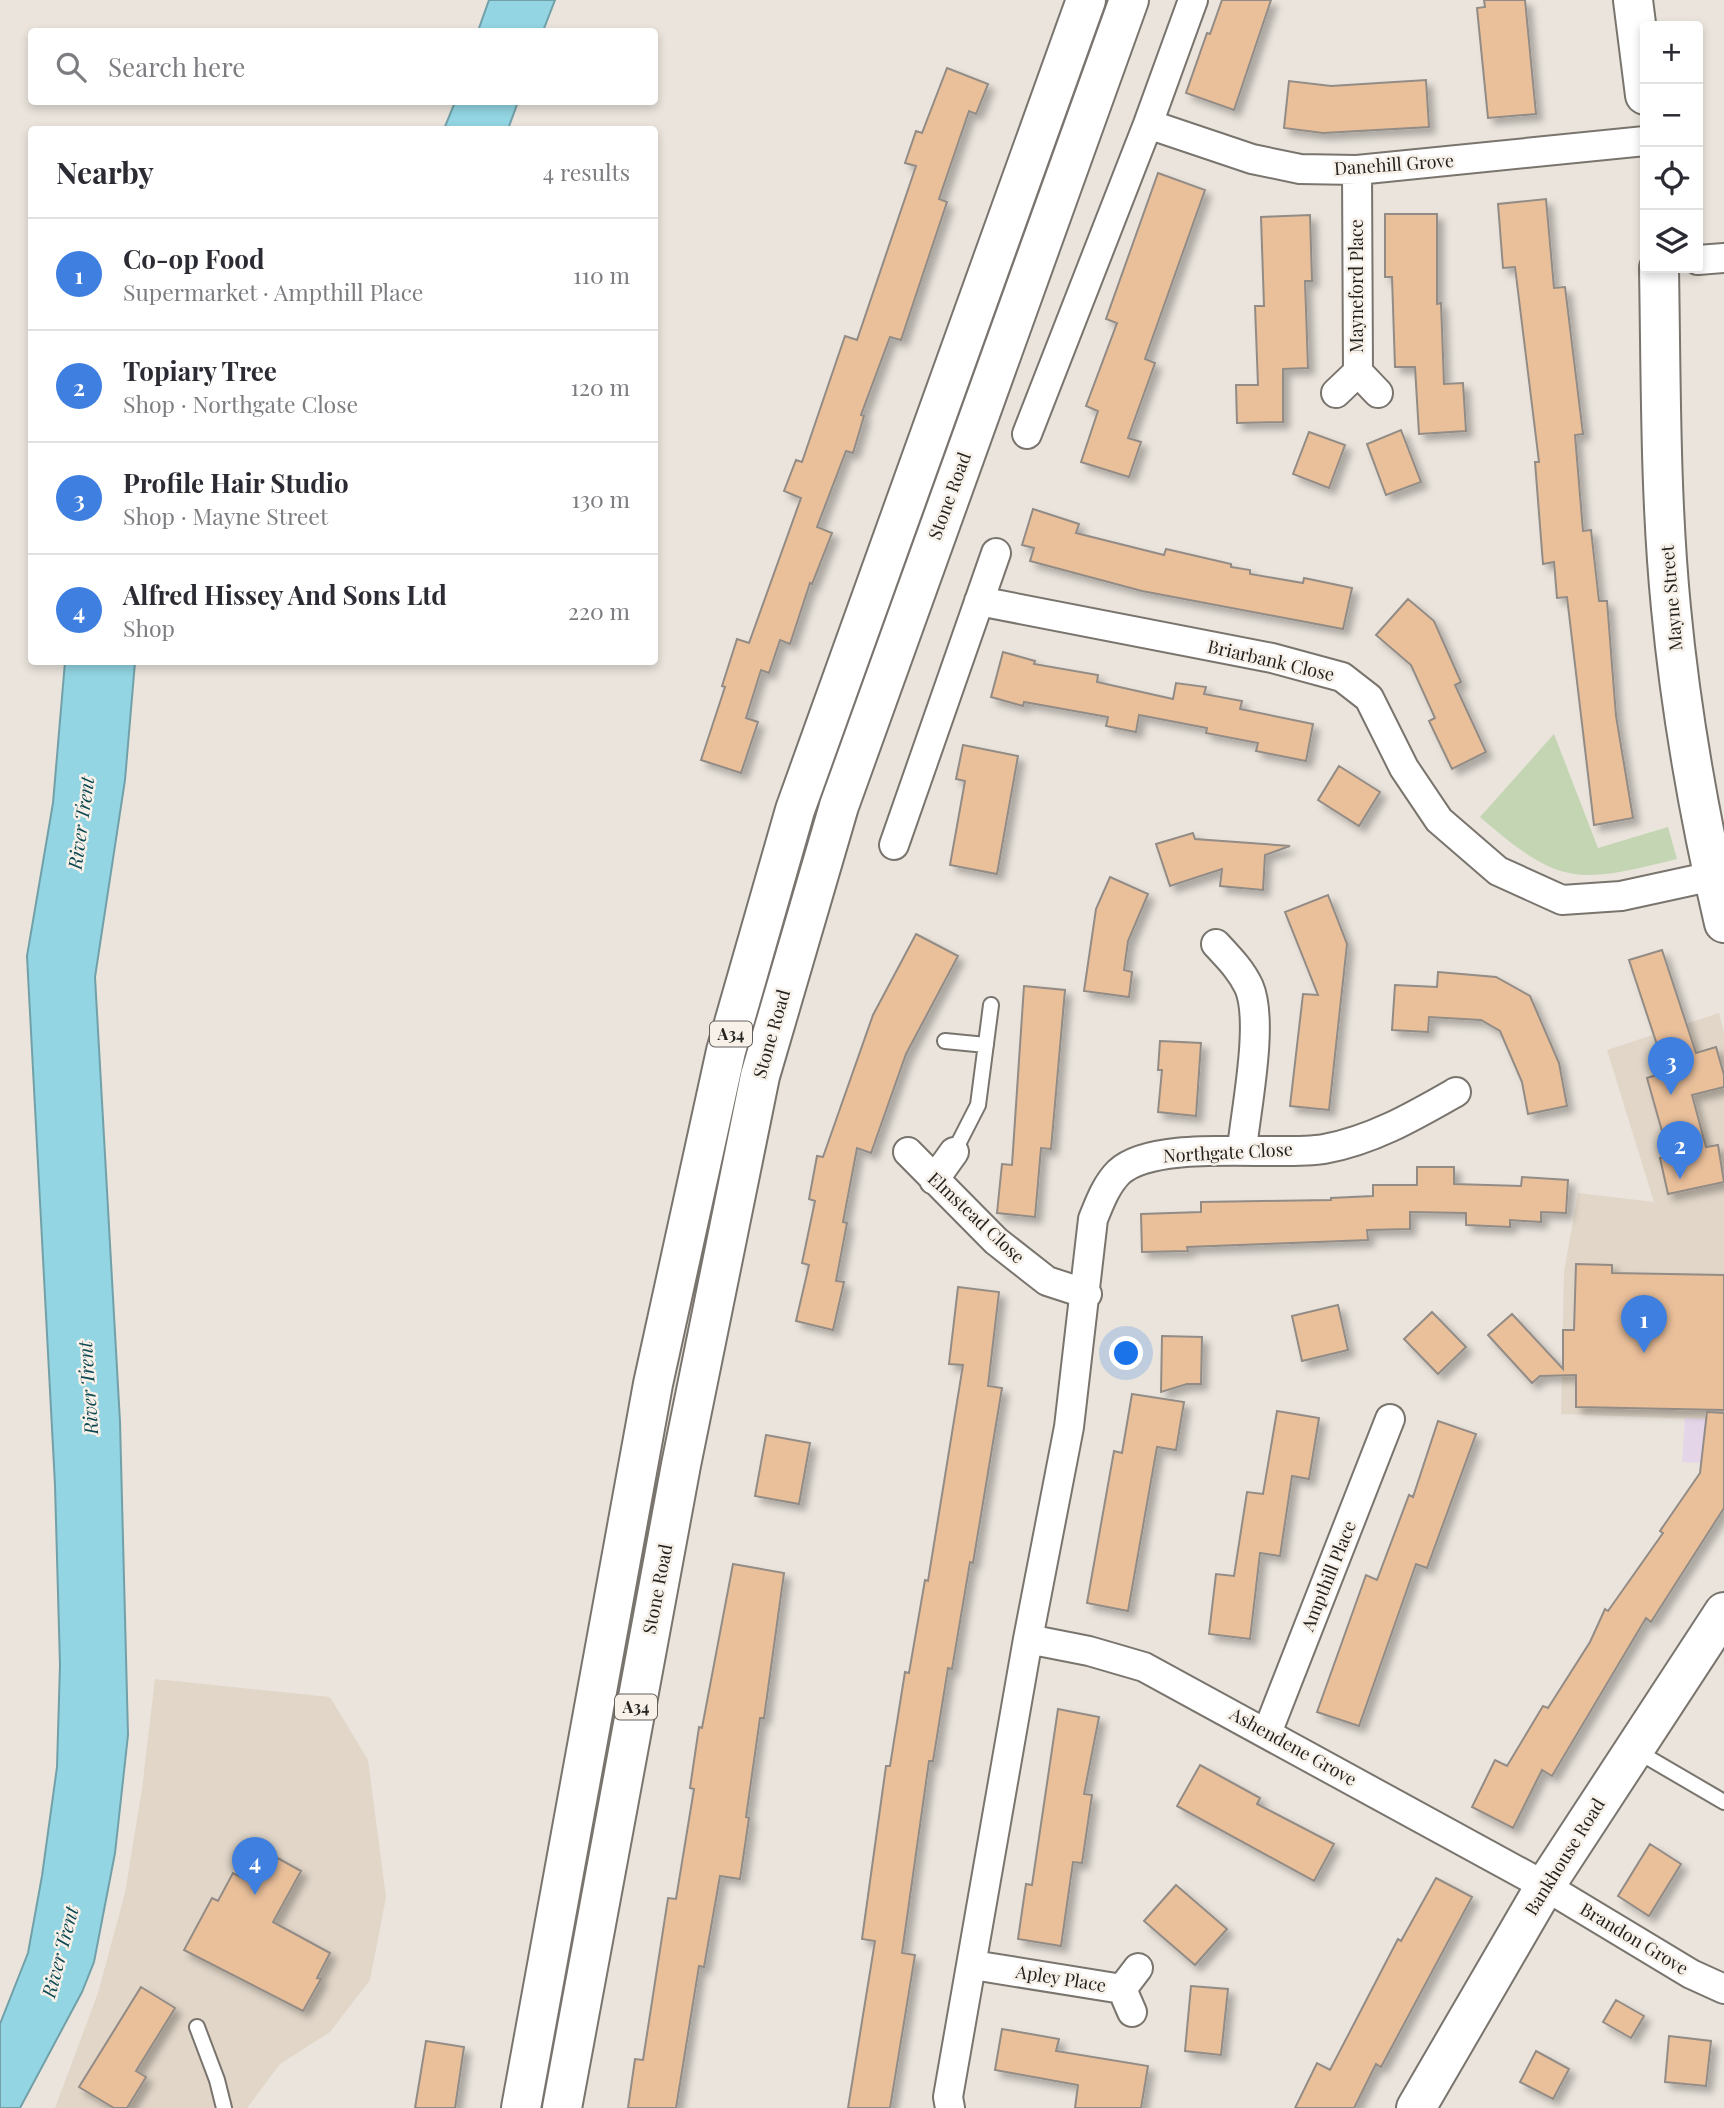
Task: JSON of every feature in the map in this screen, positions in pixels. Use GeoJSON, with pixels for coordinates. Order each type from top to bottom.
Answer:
{"type":"FeatureCollection","features":[{"type":"Feature","properties":{"kind":"main road","name":"A34"},"geometry":{"type":"LineString","coordinates":[[521,2108],[596,1686],[671,1300],[726,1051],[795,810],[1086,0]]}},
{"type":"Feature","properties":{"kind":"main road","name":"Stone Road"},"geometry":{"type":"LineString","coordinates":[[562,2108],[713,1306],[760,1076],[839,806],[1129,0]]}},
{"type":"Feature","properties":{"kind":"main road"},"geometry":{"type":"LineString","coordinates":[[1633,0],[1644,84]]}},
{"type":"Feature","properties":{"kind":"main road","name":"Mayne Street"},"geometry":{"type":"LineString","coordinates":[[1659,273],[1664,499],[1671,609],[1692,766],[1724,923]]}},
{"type":"Feature","properties":{"kind":"main road"},"geometry":{"type":"LineString","coordinates":[[671,1300],[713,1306]]}},
{"type":"Feature","properties":{"kind":"main road","name":"Bankhouse Road"},"geometry":{"type":"LineString","coordinates":[[1416,2108],[1545,1886],[1724,1612]]}},
{"type":"Feature","properties":{"kind":"street"},"geometry":{"type":"LineString","coordinates":[[1039,428],[1193,0]]}},
{"type":"Feature","properties":{"kind":"street","name":"Danehill Grove"},"geometry":{"type":"LineString","coordinates":[[1148,124],[1252,159],[1300,169],[1357,170],[1640,142]]}},
{"type":"Feature","properties":{"kind":"street","name":"Mayneford Place"},"geometry":{"type":"LineString","coordinates":[[1336,393],[1358,372],[1357,170]]}},
{"type":"Feature","properties":{"kind":"street"},"geometry":{"type":"LineString","coordinates":[[1703,260],[1724,258]]}},
{"type":"Feature","properties":{"kind":"street"},"geometry":{"type":"LineString","coordinates":[[1358,372],[1378,393]]}},
{"type":"Feature","properties":{"kind":"street"},"geometry":{"type":"LineString","coordinates":[[894,845],[996,553]]}},
{"type":"Feature","properties":{"kind":"street","name":"Briarbank Close"},"geometry":{"type":"LineString","coordinates":[[979,601],[1272,658],[1342,677],[1368,698],[1404,768],[1439,820],[1498,871],[1562,900],[1621,896],[1713,876]]}},
{"type":"Feature","properties":{"kind":"street"},"geometry":{"type":"LineString","coordinates":[[1216,944],[1240,970],[1250,990],[1255,1023],[1242,1149]]}},
{"type":"Feature","properties":{"kind":"street","name":"Northgate Close"},"geometry":{"type":"LineString","coordinates":[[1087,1294],[1093,1219],[1105,1191],[1120,1171],[1146,1158],[1242,1149],[1323,1149],[1391,1130],[1456,1092]]}},
{"type":"Feature","properties":{"kind":"street","name":"Elmstead Close"},"geometry":{"type":"LineString","coordinates":[[908,1152],[996,1241],[1047,1281],[1087,1294]]}},
{"type":"Feature","properties":{"kind":"street"},"geometry":{"type":"LineString","coordinates":[[934,1180],[954,1152]]}},
{"type":"Feature","properties":{"kind":"street"},"geometry":{"type":"LineString","coordinates":[[950,2108],[948,2097],[1028,1639],[1069,1427],[1087,1294]]}},
{"type":"Feature","properties":{"kind":"street","name":"Ampthill Place"},"geometry":{"type":"LineString","coordinates":[[1267,1732],[1390,1419]]}},
{"type":"Feature","properties":{"kind":"street","name":"Ashendene Grove"},"geometry":{"type":"LineString","coordinates":[[1028,1639],[1090,1651],[1144,1667],[1545,1886]]}},
{"type":"Feature","properties":{"kind":"street","name":"Brandon Grove"},"geometry":{"type":"LineString","coordinates":[[1545,1886],[1691,1974],[1724,1989]]}},
{"type":"Feature","properties":{"kind":"street","name":"Apley Place"},"geometry":{"type":"LineString","coordinates":[[973,1965],[1131,1990]]}},
{"type":"Feature","properties":{"kind":"lane"},"geometry":{"type":"LineString","coordinates":[[954,1152],[978,1105],[991,1005]]}},
{"type":"Feature","properties":{"kind":"lane"},"geometry":{"type":"LineString","coordinates":[[945,1041],[986,1045]]}},
{"type":"Feature","properties":{"kind":"lane"},"geometry":{"type":"LineString","coordinates":[[1634,1750],[1724,1802]]}},
{"type":"Feature","properties":{"kind":"lane"},"geometry":{"type":"LineString","coordinates":[[197,2026],[217,2080],[224,2108]]}},
{"type":"Feature","properties":{"kind":"shaded area"},"geometry":{"type":"Polygon","coordinates":[[[1719,1013],[1724,1032],[1724,1420],[1561,1414],[1564,1272],[1578,1193],[1654,1202],[1607,1050],[1719,1013]]]}},
{"type":"Feature","properties":{"kind":"shaded area"},"geometry":{"type":"Polygon","coordinates":[[[1685,1418],[1724,1420],[1724,1464],[1682,1462],[1685,1418]]]}},
{"type":"Feature","properties":{"kind":"shaded area"},"geometry":{"type":"Polygon","coordinates":[[[155,1679],[330,1697],[368,1760],[386,1897],[370,1980],[330,2032],[280,2064],[247,2108],[55,2108],[98,1993],[125,1893],[142,1789],[155,1679]]]}},
{"type":"Feature","properties":{"kind":"green space"},"geometry":{"type":"Polygon","coordinates":[[[1554,734],[1598,848],[1668,827],[1677,859],[1615,873],[1571,873],[1551,867],[1530,856],[1480,817],[1554,734]]]}},
{"type":"Feature","properties":{"kind":"water"},"geometry":{"type":"Polygon","coordinates":[[[489,0],[555,0],[544,28],[479,28],[489,0]]]}},
{"type":"Feature","properties":{"kind":"water"},"geometry":{"type":"Polygon","coordinates":[[[454,105],[517,105],[509,126],[445,126],[454,105]]]}},
{"type":"Feature","properties":{"kind":"water","name":"River Trent"},"geometry":{"type":"Polygon","coordinates":[[[65,665],[135,665],[125,780],[95,977],[120,1422],[128,1735],[115,1853],[94,1962],[82,1992],[20,2108],[0,2108],[0,2024],[28,1953],[57,1767],[60,1665],[55,1485],[27,956],[53,803],[65,665]]]}},
{"type":"Feature","properties":{"kind":"building"},"geometry":{"type":"Polygon","coordinates":[[[1222,0],[1271,0],[1234,110],[1186,93],[1222,0]]]}},
{"type":"Feature","properties":{"kind":"building"},"geometry":{"type":"Polygon","coordinates":[[[1484,0],[1525,0],[1536,114],[1488,118],[1477,8],[1485,7],[1484,0]]]}},
{"type":"Feature","properties":{"kind":"building"},"geometry":{"type":"Polygon","coordinates":[[[947,68],[988,84],[976,114],[969,111],[939,199],[947,202],[901,340],[890,337],[861,415],[864,416],[853,453],[846,451],[817,527],[832,533],[812,584],[810,583],[790,644],[780,640],[769,673],[761,670],[746,718],[758,722],[741,773],[701,760],[725,687],[722,686],[737,639],[749,643],[801,498],[784,491],[796,460],[802,462],[845,336],[857,340],[916,166],[905,163],[916,131],[922,133],[947,68]]]}},
{"type":"Feature","properties":{"kind":"building"},"geometry":{"type":"Polygon","coordinates":[[[1426,80],[1429,127],[1323,133],[1284,128],[1289,81],[1331,86],[1426,80]]]}},
{"type":"Feature","properties":{"kind":"building"},"geometry":{"type":"Polygon","coordinates":[[[1158,173],[1205,190],[1145,359],[1155,363],[1128,438],[1141,442],[1129,477],[1081,462],[1098,411],[1086,406],[1117,323],[1106,319],[1158,173]]]}},
{"type":"Feature","properties":{"kind":"building"},"geometry":{"type":"Polygon","coordinates":[[[1546,199],[1554,288],[1565,287],[1583,434],[1575,435],[1583,531],[1591,530],[1599,601],[1607,601],[1616,716],[1633,818],[1594,825],[1567,597],[1557,598],[1554,562],[1543,564],[1535,462],[1539,462],[1515,267],[1503,268],[1498,204],[1546,199]]]}},
{"type":"Feature","properties":{"kind":"building"},"geometry":{"type":"Polygon","coordinates":[[[1385,214],[1437,214],[1437,304],[1441,303],[1444,384],[1463,383],[1466,431],[1419,434],[1415,367],[1395,367],[1392,277],[1385,277],[1385,214]]]}},
{"type":"Feature","properties":{"kind":"building"},"geometry":{"type":"Polygon","coordinates":[[[1310,215],[1312,281],[1305,281],[1308,368],[1283,369],[1283,422],[1237,423],[1236,385],[1258,385],[1255,306],[1264,306],[1261,217],[1310,215]]]}},
{"type":"Feature","properties":{"kind":"building"},"geometry":{"type":"Polygon","coordinates":[[[1401,430],[1421,482],[1386,495],[1367,444],[1401,430]]]}},
{"type":"Feature","properties":{"kind":"building"},"geometry":{"type":"Polygon","coordinates":[[[1309,432],[1345,445],[1329,488],[1293,474],[1309,432]]]}},
{"type":"Feature","properties":{"kind":"building"},"geometry":{"type":"Polygon","coordinates":[[[1033,509],[1079,524],[1076,533],[1164,555],[1166,549],[1231,564],[1231,567],[1250,570],[1250,574],[1303,583],[1304,578],[1352,588],[1343,629],[1142,591],[1030,561],[1034,548],[1022,545],[1033,509]]]}},
{"type":"Feature","properties":{"kind":"building"},"geometry":{"type":"Polygon","coordinates":[[[1408,599],[1434,621],[1461,682],[1455,685],[1486,752],[1452,769],[1429,721],[1435,718],[1411,665],[1376,635],[1408,599]]]}},
{"type":"Feature","properties":{"kind":"building"},"geometry":{"type":"Polygon","coordinates":[[[1003,652],[1035,661],[1034,664],[1098,675],[1097,682],[1173,699],[1176,683],[1206,687],[1204,694],[1242,701],[1240,709],[1313,724],[1306,761],[1256,751],[1258,743],[1206,733],[1207,728],[1139,715],[1136,732],[1106,726],[1108,717],[1024,702],[1023,706],[991,697],[1003,652]]]}},
{"type":"Feature","properties":{"kind":"building"},"geometry":{"type":"Polygon","coordinates":[[[963,745],[1018,756],[997,874],[950,865],[965,781],[956,779],[963,745]]]}},
{"type":"Feature","properties":{"kind":"building"},"geometry":{"type":"Polygon","coordinates":[[[1339,766],[1380,792],[1359,826],[1318,800],[1339,766]]]}},
{"type":"Feature","properties":{"kind":"building"},"geometry":{"type":"Polygon","coordinates":[[[1193,833],[1195,839],[1290,846],[1265,855],[1263,890],[1220,886],[1222,869],[1170,886],[1156,844],[1193,833]]]}},
{"type":"Feature","properties":{"kind":"building"},"geometry":{"type":"Polygon","coordinates":[[[1110,877],[1148,894],[1128,941],[1124,970],[1132,972],[1129,997],[1084,991],[1096,909],[1110,877]]]}},
{"type":"Feature","properties":{"kind":"building"},"geometry":{"type":"Polygon","coordinates":[[[1328,895],[1347,944],[1329,1110],[1290,1106],[1303,994],[1318,995],[1285,912],[1328,895]]]}},
{"type":"Feature","properties":{"kind":"building"},"geometry":{"type":"Polygon","coordinates":[[[916,934],[958,956],[906,1054],[871,1153],[857,1148],[843,1222],[847,1223],[836,1281],[844,1282],[833,1330],[796,1321],[809,1265],[802,1263],[815,1201],[809,1199],[817,1156],[823,1157],[873,1015],[916,934]]]}},
{"type":"Feature","properties":{"kind":"building"},"geometry":{"type":"Polygon","coordinates":[[[1662,950],[1696,1053],[1716,1047],[1724,1075],[1724,1087],[1692,1095],[1706,1147],[1718,1145],[1724,1182],[1668,1194],[1660,1158],[1669,1156],[1647,1078],[1666,1072],[1629,960],[1662,950]]]}},
{"type":"Feature","properties":{"kind":"building"},"geometry":{"type":"Polygon","coordinates":[[[1438,972],[1496,977],[1530,996],[1559,1063],[1567,1106],[1528,1114],[1522,1082],[1500,1031],[1481,1020],[1429,1017],[1428,1032],[1392,1030],[1395,985],[1437,987],[1438,972]]]}},
{"type":"Feature","properties":{"kind":"building"},"geometry":{"type":"Polygon","coordinates":[[[1024,986],[1065,990],[1051,1149],[1041,1148],[1035,1217],[997,1213],[1002,1164],[1012,1165],[1024,986]]]}},
{"type":"Feature","properties":{"kind":"building"},"geometry":{"type":"Polygon","coordinates":[[[1160,1041],[1201,1043],[1196,1116],[1158,1112],[1162,1070],[1158,1070],[1160,1041]]]}},
{"type":"Feature","properties":{"kind":"building"},"geometry":{"type":"Polygon","coordinates":[[[1417,1167],[1454,1167],[1454,1184],[1521,1186],[1522,1177],[1568,1180],[1566,1213],[1541,1212],[1541,1222],[1510,1220],[1510,1227],[1466,1225],[1466,1213],[1410,1212],[1410,1229],[1367,1230],[1368,1240],[1187,1247],[1188,1251],[1142,1252],[1141,1214],[1201,1212],[1201,1202],[1331,1200],[1373,1196],[1373,1185],[1417,1185],[1417,1167]]]}},
{"type":"Feature","properties":{"kind":"building"},"geometry":{"type":"Polygon","coordinates":[[[1576,1264],[1612,1265],[1612,1273],[1724,1275],[1724,1410],[1576,1407],[1576,1375],[1540,1376],[1532,1383],[1488,1335],[1512,1314],[1563,1369],[1563,1330],[1574,1330],[1576,1264]]]}},
{"type":"Feature","properties":{"kind":"building"},"geometry":{"type":"Polygon","coordinates":[[[958,1287],[999,1292],[988,1386],[1002,1388],[973,1563],[970,1562],[952,1669],[948,1668],[933,1761],[929,1761],[902,1953],[915,1955],[890,2108],[848,2108],[875,1941],[862,1939],[886,1766],[890,1766],[905,1672],[909,1673],[925,1580],[928,1581],[963,1365],[949,1364],[958,1287]]]}},
{"type":"Feature","properties":{"kind":"building"},"geometry":{"type":"Polygon","coordinates":[[[1338,1305],[1348,1350],[1302,1361],[1292,1316],[1338,1305]]]}},
{"type":"Feature","properties":{"kind":"building"},"geometry":{"type":"Polygon","coordinates":[[[1432,1312],[1466,1347],[1438,1374],[1404,1339],[1432,1312]]]}},
{"type":"Feature","properties":{"kind":"building"},"geometry":{"type":"Polygon","coordinates":[[[1162,1336],[1202,1337],[1201,1384],[1187,1384],[1161,1392],[1162,1336]]]}},
{"type":"Feature","properties":{"kind":"building"},"geometry":{"type":"Polygon","coordinates":[[[1132,1394],[1184,1402],[1176,1450],[1157,1447],[1128,1611],[1087,1603],[1114,1451],[1122,1453],[1132,1394]]]}},
{"type":"Feature","properties":{"kind":"building"},"geometry":{"type":"Polygon","coordinates":[[[1277,1411],[1319,1418],[1309,1479],[1292,1476],[1280,1556],[1260,1553],[1250,1639],[1209,1634],[1216,1574],[1234,1576],[1247,1492],[1263,1494],[1277,1411]]]}},
{"type":"Feature","properties":{"kind":"building"},"geometry":{"type":"Polygon","coordinates":[[[1707,1412],[1724,1413],[1724,1508],[1651,1622],[1646,1618],[1552,1776],[1542,1770],[1513,1828],[1472,1807],[1495,1760],[1507,1766],[1543,1706],[1548,1708],[1590,1642],[1605,1609],[1608,1611],[1663,1533],[1660,1531],[1700,1473],[1707,1412]]]}},
{"type":"Feature","properties":{"kind":"building"},"geometry":{"type":"Polygon","coordinates":[[[1438,1421],[1476,1434],[1427,1568],[1416,1564],[1359,1726],[1317,1712],[1366,1575],[1377,1580],[1409,1495],[1413,1497],[1438,1421]]]}},
{"type":"Feature","properties":{"kind":"building"},"geometry":{"type":"Polygon","coordinates":[[[766,1435],[810,1443],[799,1504],[755,1496],[766,1435]]]}},
{"type":"Feature","properties":{"kind":"building"},"geometry":{"type":"Polygon","coordinates":[[[733,1564],[784,1573],[764,1718],[760,1718],[740,1879],[720,1876],[704,1967],[699,1966],[676,2108],[628,2108],[635,2059],[643,2060],[668,1898],[676,1899],[694,1789],[690,1788],[699,1727],[702,1728],[733,1564]]]}},
{"type":"Feature","properties":{"kind":"building"},"geometry":{"type":"Polygon","coordinates":[[[1058,1709],[1099,1717],[1084,1794],[1092,1795],[1082,1863],[1073,1862],[1061,1946],[1018,1939],[1026,1884],[1032,1885],[1058,1709]]]}},
{"type":"Feature","properties":{"kind":"building"},"geometry":{"type":"Polygon","coordinates":[[[1200,1765],[1260,1798],[1257,1804],[1334,1844],[1314,1881],[1177,1806],[1200,1765]]]}},
{"type":"Feature","properties":{"kind":"building"},"geometry":{"type":"Polygon","coordinates":[[[1650,1844],[1681,1864],[1649,1916],[1618,1896],[1650,1844]]]}},
{"type":"Feature","properties":{"kind":"building"},"geometry":{"type":"Polygon","coordinates":[[[263,1850],[301,1871],[273,1922],[330,1953],[317,1978],[321,1979],[303,2011],[184,1950],[212,1898],[218,1901],[233,1873],[246,1880],[263,1850]]]}},
{"type":"Feature","properties":{"kind":"building"},"geometry":{"type":"Polygon","coordinates":[[[1436,1878],[1472,1897],[1381,2067],[1376,2064],[1354,2108],[1295,2108],[1317,2063],[1330,2070],[1398,1939],[1401,1941],[1436,1878]]]}},
{"type":"Feature","properties":{"kind":"building"},"geometry":{"type":"Polygon","coordinates":[[[1176,1885],[1227,1929],[1195,1965],[1144,1921],[1176,1885]]]}},
{"type":"Feature","properties":{"kind":"building"},"geometry":{"type":"Polygon","coordinates":[[[1191,1986],[1228,1989],[1221,2055],[1185,2051],[1191,1986]]]}},
{"type":"Feature","properties":{"kind":"building"},"geometry":{"type":"Polygon","coordinates":[[[141,1987],[175,2008],[136,2071],[146,2077],[127,2108],[114,2108],[79,2087],[141,1987]]]}},
{"type":"Feature","properties":{"kind":"building"},"geometry":{"type":"Polygon","coordinates":[[[1616,2000],[1644,2016],[1631,2038],[1603,2022],[1616,2000]]]}},
{"type":"Feature","properties":{"kind":"building"},"geometry":{"type":"Polygon","coordinates":[[[1002,2029],[1059,2039],[1056,2051],[1148,2066],[1141,2108],[1075,2108],[1078,2085],[995,2070],[1002,2029]]]}},
{"type":"Feature","properties":{"kind":"building"},"geometry":{"type":"Polygon","coordinates":[[[1669,2036],[1711,2041],[1706,2086],[1665,2082],[1669,2036]]]}},
{"type":"Feature","properties":{"kind":"building"},"geometry":{"type":"Polygon","coordinates":[[[426,2041],[464,2047],[455,2108],[415,2108],[426,2041]]]}},
{"type":"Feature","properties":{"kind":"building"},"geometry":{"type":"Polygon","coordinates":[[[1536,2051],[1569,2069],[1553,2099],[1520,2082],[1536,2051]]]}},
{"type":"Feature","properties":{"kind":"place","name":"Profile Hair Studio"},"geometry":{"type":"Point","coordinates":[1671,1095]}},
{"type":"Feature","properties":{"kind":"place","name":"Topiary Tree"},"geometry":{"type":"Point","coordinates":[1680,1179]}},
{"type":"Feature","properties":{"kind":"place","name":"Co-op Food"},"geometry":{"type":"Point","coordinates":[1644,1353]}},
{"type":"Feature","properties":{"kind":"place","name":"Alfred Hissey And Sons Ltd"},"geometry":{"type":"Point","coordinates":[255,1895]}}]}
